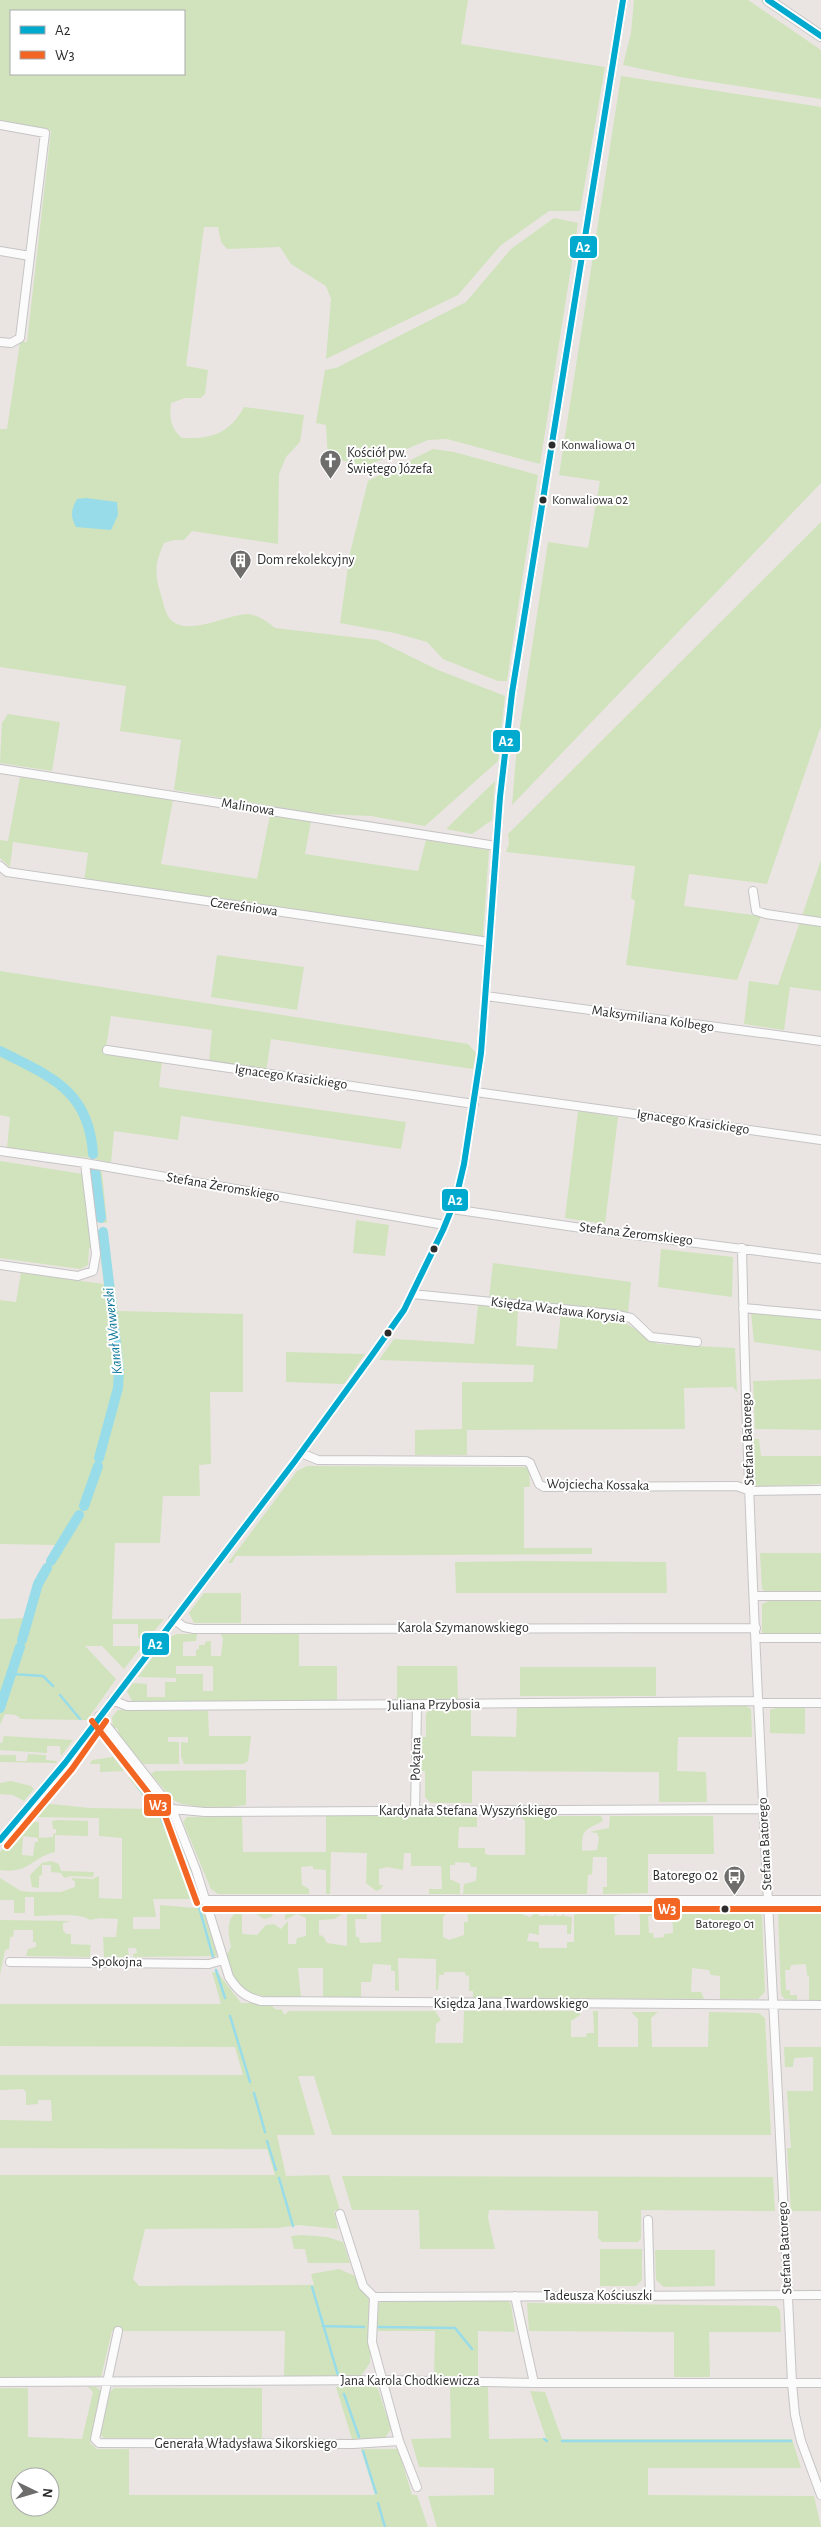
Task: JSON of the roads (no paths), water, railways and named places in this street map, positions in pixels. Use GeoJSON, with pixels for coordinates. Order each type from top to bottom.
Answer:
{"type":"FeatureCollection","features":[{"type":"Feature","properties":{"kind":"main road"},"geometry":{"type":"LineString","coordinates":[[768,0],[821,36]]}},
{"type":"Feature","properties":{"kind":"street"},"geometry":{"type":"LineString","coordinates":[[0,1840],[65,1763],[301,1453],[397,1320],[412,1294],[452,1209],[464,1164],[476,1092],[486,996],[496,846],[512,693],[623,0]]}},
{"type":"Feature","properties":{"kind":"street"},"geometry":{"type":"LineString","coordinates":[[0,125],[45,133],[20,338],[11,343],[0,342]]}},
{"type":"Feature","properties":{"kind":"street"},"geometry":{"type":"LineString","coordinates":[[0,251],[30,256]]}},
{"type":"Feature","properties":{"kind":"street","name":"Malinowa"},"geometry":{"type":"LineString","coordinates":[[0,769],[496,846]]}},
{"type":"Feature","properties":{"kind":"street","name":"Czereśniowa"},"geometry":{"type":"LineString","coordinates":[[0,866],[7,872],[85,885],[489,942]]}},
{"type":"Feature","properties":{"kind":"street"},"geometry":{"type":"LineString","coordinates":[[753,890],[753,902],[756,911],[821,922]]}},
{"type":"Feature","properties":{"kind":"street","name":"Maksymiliana Kolbego"},"geometry":{"type":"LineString","coordinates":[[486,996],[821,1041]]}},
{"type":"Feature","properties":{"kind":"street","name":"Ignacego Krasickiego"},"geometry":{"type":"LineString","coordinates":[[108,1050],[474,1104]]}},
{"type":"Feature","properties":{"kind":"street","name":"Ignacego Krasickiego"},"geometry":{"type":"LineString","coordinates":[[476,1092],[821,1140]]}},
{"type":"Feature","properties":{"kind":"street","name":"Stefana Żeromskiego"},"geometry":{"type":"LineString","coordinates":[[0,1151],[85,1163],[445,1225]]}},
{"type":"Feature","properties":{"kind":"street"},"geometry":{"type":"LineString","coordinates":[[0,1265],[78,1276],[93,1271],[96,1254],[85,1163]]}},
{"type":"Feature","properties":{"kind":"street","name":"Stefana Żeromskiego"},"geometry":{"type":"LineString","coordinates":[[452,1209],[595,1230],[821,1258]]}},
{"type":"Feature","properties":{"kind":"street","name":"Stefana Batorego"},"geometry":{"type":"LineString","coordinates":[[742,1248],[763,1809],[792,2383],[795,2415],[801,2441],[821,2495]]}},
{"type":"Feature","properties":{"kind":"street","name":"Księdza Wacława Korysia"},"geometry":{"type":"LineString","coordinates":[[412,1294],[613,1314],[631,1318],[651,1337],[696,1342]]}},
{"type":"Feature","properties":{"kind":"street"},"geometry":{"type":"LineString","coordinates":[[743,1308],[821,1315]]}},
{"type":"Feature","properties":{"kind":"street","name":"Wojciecha Kossaka"},"geometry":{"type":"LineString","coordinates":[[301,1453],[318,1460],[526,1461],[530,1463],[539,1484],[544,1487],[737,1486],[750,1491],[821,1490]]}},
{"type":"Feature","properties":{"kind":"street"},"geometry":{"type":"LineString","coordinates":[[755,1596],[821,1596]]}},
{"type":"Feature","properties":{"kind":"street","name":"Karola Szymanowskiego"},"geometry":{"type":"LineString","coordinates":[[173,1619],[184,1627],[194,1629],[756,1628]]}},
{"type":"Feature","properties":{"kind":"street"},"geometry":{"type":"LineString","coordinates":[[756,1638],[821,1638]]}},
{"type":"Feature","properties":{"kind":"street","name":"Juliana Przybosia"},"geometry":{"type":"LineString","coordinates":[[112,1700],[127,1706],[417,1706],[544,1702],[821,1703]]}},
{"type":"Feature","properties":{"kind":"street","name":"Pokątna"},"geometry":{"type":"LineString","coordinates":[[416,1811],[417,1706]]}},
{"type":"Feature","properties":{"kind":"street","name":"Księdza Jana Twardowskiego"},"geometry":{"type":"LineString","coordinates":[[99,1716],[172,1809],[206,1900],[229,1977],[237,1990],[249,1998],[261,2001],[821,2005]]}},
{"type":"Feature","properties":{"kind":"street","name":"Kardynała Stefana Wyszyńskiego"},"geometry":{"type":"LineString","coordinates":[[172,1809],[205,1812],[763,1809]]}},
{"type":"Feature","properties":{"kind":"street"},"geometry":{"type":"LineString","coordinates":[[206,1900],[821,1900]]}},
{"type":"Feature","properties":{"kind":"street","name":"Spokojna"},"geometry":{"type":"LineString","coordinates":[[10,1962],[209,1964],[223,1960]]}},
{"type":"Feature","properties":{"kind":"street"},"geometry":{"type":"LineString","coordinates":[[340,2214],[363,2286],[374,2297],[372,2342],[400,2441],[418,2487]]}},
{"type":"Feature","properties":{"kind":"street"},"geometry":{"type":"LineString","coordinates":[[648,2220],[650,2296]]}},
{"type":"Feature","properties":{"kind":"street","name":"Tadeusza Kościuszki"},"geometry":{"type":"LineString","coordinates":[[374,2297],[821,2295]]}},
{"type":"Feature","properties":{"kind":"street"},"geometry":{"type":"LineString","coordinates":[[515,2296],[534,2383]]}},
{"type":"Feature","properties":{"kind":"street"},"geometry":{"type":"LineString","coordinates":[[106,2382],[118,2331]]}},
{"type":"Feature","properties":{"kind":"street","name":"Jana Karola Chodkiewicza"},"geometry":{"type":"LineString","coordinates":[[0,2382],[382,2380],[534,2383],[821,2383]]}},
{"type":"Feature","properties":{"kind":"street","name":"Generała Władysława Sikorskiego"},"geometry":{"type":"LineString","coordinates":[[106,2382],[95,2438],[99,2443],[353,2444],[400,2441]]}},
{"type":"Feature","properties":{"kind":"water"},"geometry":{"type":"Polygon","coordinates":[[[86,498],[117,502],[118,515],[111,530],[76,527],[72,516],[73,506],[77,499],[86,498]]]}},
{"type":"Feature","properties":{"kind":"waterway","name":"Kanał Wawerski"},"geometry":{"type":"LineString","coordinates":[[0,1051],[51,1078],[75,1100],[84,1115],[90,1132],[93,1154]]}},
{"type":"Feature","properties":{"kind":"waterway","name":"Kanał Wawerski"},"geometry":{"type":"LineString","coordinates":[[95,1170],[101,1218]]}},
{"type":"Feature","properties":{"kind":"waterway","name":"Kanał Wawerski"},"geometry":{"type":"LineString","coordinates":[[99,1458],[118,1388],[119,1370],[103,1232]]}},
{"type":"Feature","properties":{"kind":"waterway","name":"Kanał Wawerski"},"geometry":{"type":"LineString","coordinates":[[84,1506],[98,1466]]}},
{"type":"Feature","properties":{"kind":"waterway","name":"Kanał Wawerski"},"geometry":{"type":"LineString","coordinates":[[51,1561],[79,1515]]}},
{"type":"Feature","properties":{"kind":"waterway","name":"Kanał Wawerski"},"geometry":{"type":"LineString","coordinates":[[22,1640],[38,1584],[47,1568]]}},
{"type":"Feature","properties":{"kind":"waterway","name":"Kanał Wawerski"},"geometry":{"type":"LineString","coordinates":[[0,1708],[20,1647]]}},
{"type":"Feature","properties":{"kind":"waterway"},"geometry":{"type":"LineString","coordinates":[[12,1674],[43,1676],[53,1686]]}},
{"type":"Feature","properties":{"kind":"waterway"},"geometry":{"type":"LineString","coordinates":[[60,1695],[80,1719]]}},
{"type":"Feature","properties":{"kind":"waterway"},"geometry":{"type":"LineString","coordinates":[[138,1787],[157,1810],[185,1871]]}},
{"type":"Feature","properties":{"kind":"waterway"},"geometry":{"type":"LineString","coordinates":[[190,1884],[195,1897]]}},
{"type":"Feature","properties":{"kind":"waterway"},"geometry":{"type":"LineString","coordinates":[[199,1907],[213,1957]]}},
{"type":"Feature","properties":{"kind":"waterway"},"geometry":{"type":"LineString","coordinates":[[216,1970],[225,1998]]}},
{"type":"Feature","properties":{"kind":"waterway"},"geometry":{"type":"LineString","coordinates":[[230,2016],[241,2052]]}},
{"type":"Feature","properties":{"kind":"waterway"},"geometry":{"type":"LineString","coordinates":[[241,2052],[250,2082]]}},
{"type":"Feature","properties":{"kind":"waterway"},"geometry":{"type":"LineString","coordinates":[[254,2093],[265,2132]]}},
{"type":"Feature","properties":{"kind":"waterway"},"geometry":{"type":"LineString","coordinates":[[267,2141],[276,2170]]}},
{"type":"Feature","properties":{"kind":"waterway"},"geometry":{"type":"LineString","coordinates":[[279,2178],[293,2226]]}},
{"type":"Feature","properties":{"kind":"waterway"},"geometry":{"type":"LineString","coordinates":[[312,2287],[338,2375]]}},
{"type":"Feature","properties":{"kind":"waterway"},"geometry":{"type":"LineString","coordinates":[[323,2326],[364,2327]]}},
{"type":"Feature","properties":{"kind":"waterway"},"geometry":{"type":"LineString","coordinates":[[378,2327],[455,2328],[472,2349]]}},
{"type":"Feature","properties":{"kind":"waterway"},"geometry":{"type":"LineString","coordinates":[[344,2394],[359,2437]]}},
{"type":"Feature","properties":{"kind":"waterway"},"geometry":{"type":"LineString","coordinates":[[562,2441],[791,2441]]}},
{"type":"Feature","properties":{"kind":"waterway"},"geometry":{"type":"LineString","coordinates":[[363,2451],[376,2493]]}},
{"type":"Feature","properties":{"kind":"waterway"},"geometry":{"type":"LineString","coordinates":[[378,2503],[385,2527]]}},
{"type":"Feature","properties":{"kind":"place","name":"Konwaliowa 01"},"geometry":{"type":"Point","coordinates":[552,445]}},
{"type":"Feature","properties":{"kind":"place","name":"Kościół pw. Świętego Józefa"},"geometry":{"type":"Point","coordinates":[331,480]}},
{"type":"Feature","properties":{"kind":"place","name":"Konwaliowa 02"},"geometry":{"type":"Point","coordinates":[543,500]}},
{"type":"Feature","properties":{"kind":"place","name":"Dom rekolekcyjny"},"geometry":{"type":"Point","coordinates":[241,579]}},
{"type":"Feature","properties":{"kind":"place","name":"Batorego 02"},"geometry":{"type":"Point","coordinates":[734,1895]}},
{"type":"Feature","properties":{"kind":"place","name":"Batorego 01"},"geometry":{"type":"Point","coordinates":[725,1909]}}]}
